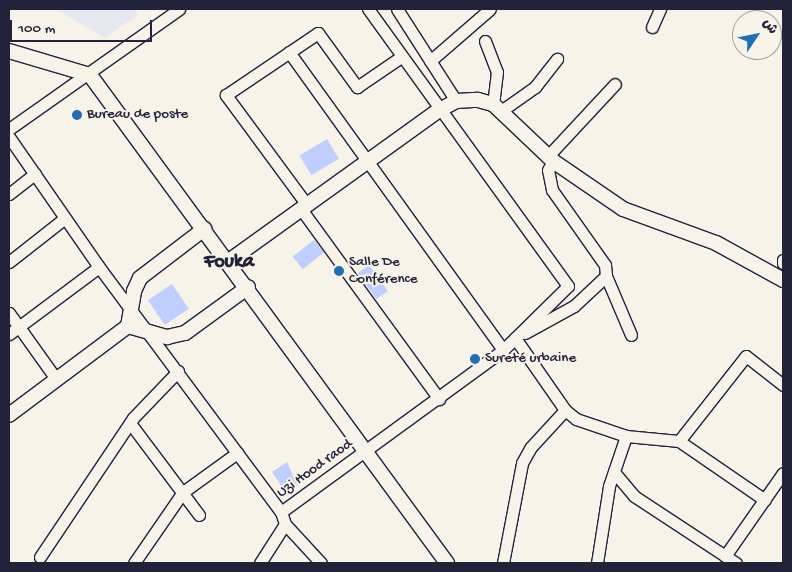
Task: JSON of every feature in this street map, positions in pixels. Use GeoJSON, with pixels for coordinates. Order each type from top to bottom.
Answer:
{"type":"FeatureCollection","features":[{"type":"Feature","properties":{"kind":"main road"},"geometry":{"type":"LineString","coordinates":[[9,51],[90,75],[229,261],[447,563]]}},
{"type":"Feature","properties":{"kind":"main road"},"geometry":{"type":"LineString","coordinates":[[229,261],[438,111],[456,101],[498,108],[550,159],[623,209],[716,243],[783,280]]}},
{"type":"Feature","properties":{"kind":"main road"},"geometry":{"type":"LineString","coordinates":[[9,415],[128,326],[131,306],[140,278],[204,229]]}},
{"type":"Feature","properties":{"kind":"main road"},"geometry":{"type":"LineString","coordinates":[[128,326],[167,337],[185,333],[248,287]]}},
{"type":"Feature","properties":{"kind":"street"},"geometry":{"type":"LineString","coordinates":[[9,129],[90,75],[179,9]]}},
{"type":"Feature","properties":{"kind":"street"},"geometry":{"type":"LineString","coordinates":[[368,9],[438,111]]}},
{"type":"Feature","properties":{"kind":"street"},"geometry":{"type":"LineString","coordinates":[[397,9],[456,101]]}},
{"type":"Feature","properties":{"kind":"street"},"geometry":{"type":"LineString","coordinates":[[430,61],[490,9]]}},
{"type":"Feature","properties":{"kind":"street"},"geometry":{"type":"LineString","coordinates":[[652,27],[660,9]]}},
{"type":"Feature","properties":{"kind":"street"},"geometry":{"type":"LineString","coordinates":[[401,57],[357,87],[318,33],[226,95],[438,399]]}},
{"type":"Feature","properties":{"kind":"street"},"geometry":{"type":"LineString","coordinates":[[486,42],[497,72],[498,108],[535,87],[557,59]]}},
{"type":"Feature","properties":{"kind":"street"},"geometry":{"type":"LineString","coordinates":[[289,52],[366,162],[503,350]]}},
{"type":"Feature","properties":{"kind":"street"},"geometry":{"type":"LineString","coordinates":[[614,84],[550,159],[548,170],[552,190],[600,258],[632,335]]}},
{"type":"Feature","properties":{"kind":"street","name":"Uzi Hood raod"},"geometry":{"type":"LineString","coordinates":[[260,563],[285,524],[281,512],[503,350],[568,286],[567,280],[438,111]]}},
{"type":"Feature","properties":{"kind":"street"},"geometry":{"type":"LineString","coordinates":[[9,137],[99,267],[151,332],[281,512]]}},
{"type":"Feature","properties":{"kind":"street"},"geometry":{"type":"LineString","coordinates":[[9,194],[35,174]]}},
{"type":"Feature","properties":{"kind":"street"},"geometry":{"type":"LineString","coordinates":[[9,262],[66,218]]}},
{"type":"Feature","properties":{"kind":"street"},"geometry":{"type":"LineString","coordinates":[[9,334],[99,267]]}},
{"type":"Feature","properties":{"kind":"street"},"geometry":{"type":"LineString","coordinates":[[606,276],[574,306],[515,338],[565,410],[576,419],[626,436],[679,441],[764,500]]}},
{"type":"Feature","properties":{"kind":"street"},"geometry":{"type":"LineString","coordinates":[[9,313],[56,379]]}},
{"type":"Feature","properties":{"kind":"street"},"geometry":{"type":"LineString","coordinates":[[679,441],[746,356],[783,385]]}},
{"type":"Feature","properties":{"kind":"street"},"geometry":{"type":"LineString","coordinates":[[40,557],[130,423],[178,371]]}},
{"type":"Feature","properties":{"kind":"street"},"geometry":{"type":"LineString","coordinates":[[503,563],[522,463],[531,447],[565,410]]}},
{"type":"Feature","properties":{"kind":"street"},"geometry":{"type":"LineString","coordinates":[[130,423],[199,515]]}},
{"type":"Feature","properties":{"kind":"street"},"geometry":{"type":"LineString","coordinates":[[597,563],[614,472],[626,436]]}},
{"type":"Feature","properties":{"kind":"street"},"geometry":{"type":"LineString","coordinates":[[134,563],[183,492],[237,453]]}},
{"type":"Feature","properties":{"kind":"street"},"geometry":{"type":"LineString","coordinates":[[614,472],[634,496],[736,563]]}},
{"type":"Feature","properties":{"kind":"street"},"geometry":{"type":"LineString","coordinates":[[725,556],[783,473]]}},
{"type":"Feature","properties":{"kind":"street"},"geometry":{"type":"LineString","coordinates":[[285,524],[321,563]]}},
{"type":"Feature","properties":{"kind":"shaded area"},"geometry":{"type":"Polygon","coordinates":[[[56,9],[134,9],[138,15],[105,38],[56,9]]]}},
{"type":"Feature","properties":{"kind":"building"},"geometry":{"type":"Polygon","coordinates":[[[327,139],[339,159],[311,175],[300,155],[327,139]]]}},
{"type":"Feature","properties":{"kind":"building"},"geometry":{"type":"Polygon","coordinates":[[[314,240],[324,253],[303,269],[293,257],[314,240]]]}},
{"type":"Feature","properties":{"kind":"building"},"geometry":{"type":"Polygon","coordinates":[[[369,265],[388,291],[376,299],[358,273],[369,265]]]}},
{"type":"Feature","properties":{"kind":"building"},"geometry":{"type":"Polygon","coordinates":[[[172,284],[189,309],[165,325],[148,300],[172,284]]]}},
{"type":"Feature","properties":{"kind":"building"},"geometry":{"type":"Polygon","coordinates":[[[287,462],[297,485],[288,496],[272,472],[287,462]]]}},
{"type":"Feature","properties":{"kind":"place","name":"Bureau de poste"},"geometry":{"type":"Point","coordinates":[77,115]}},
{"type":"Feature","properties":{"kind":"place","name":"Salle De Conférence"},"geometry":{"type":"Point","coordinates":[339,271]}},
{"type":"Feature","properties":{"kind":"place","name":"Sureté urbaine"},"geometry":{"type":"Point","coordinates":[475,359]}},
{"type":"Feature","properties":{"kind":"district","name":"Fouka"},"geometry":{"type":"Point","coordinates":[229,262]}}]}
